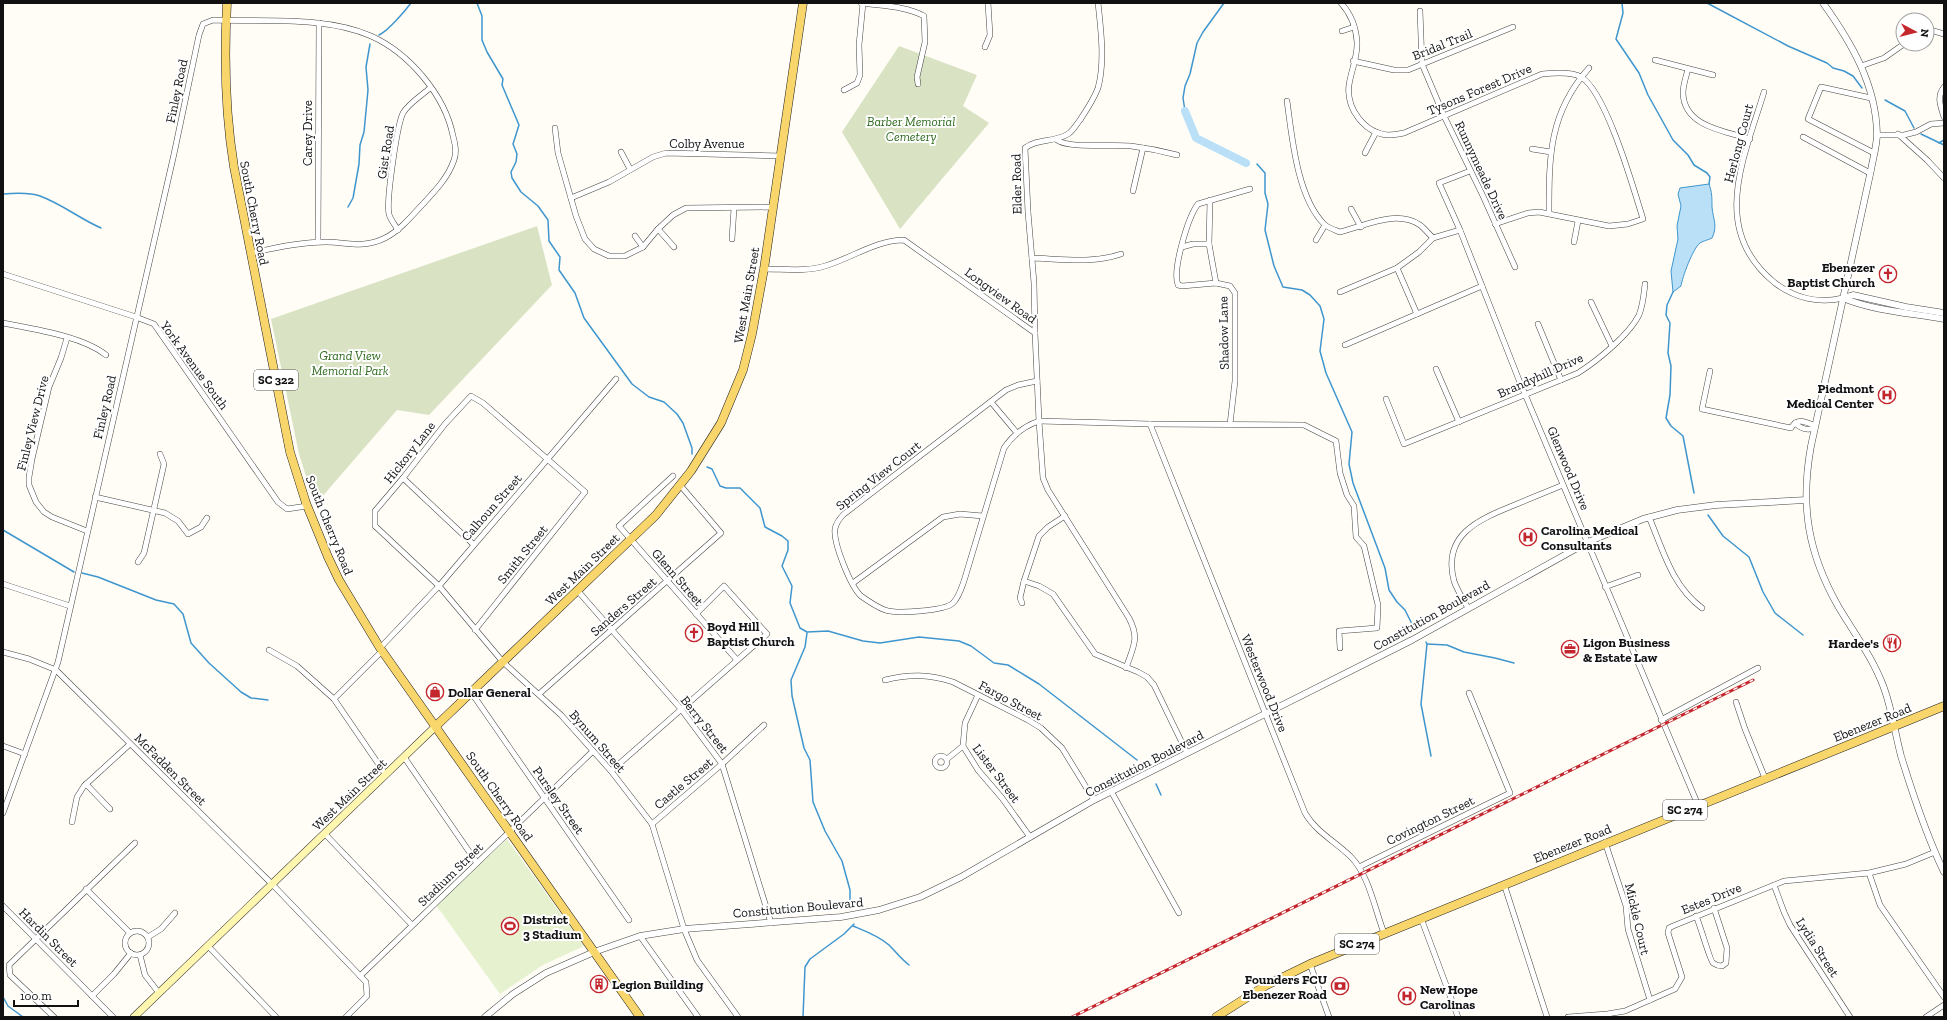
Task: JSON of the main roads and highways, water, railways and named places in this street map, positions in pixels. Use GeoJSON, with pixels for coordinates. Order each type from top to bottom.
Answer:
{"type":"FeatureCollection","features":[{"type":"Feature","properties":{"kind":"main road","name":"South Cherry Road"},"geometry":{"type":"LineString","coordinates":[[227,3],[225,89],[228,128],[290,452],[307,506],[339,580],[381,649],[510,830],[640,1017]]}},
{"type":"Feature","properties":{"kind":"main road","name":"West Main Street"},"geometry":{"type":"LineString","coordinates":[[134,1017],[656,515],[680,485],[712,440],[736,388],[748,353],[764,269],[804,3]]}},
{"type":"Feature","properties":{"kind":"main road","name":"Ebenezer Road"},"geometry":{"type":"LineString","coordinates":[[1216,1017],[1265,986],[1310,964],[1605,842],[1944,706]]}},
{"type":"Feature","properties":{"kind":"water"},"geometry":{"type":"Polygon","coordinates":[[[1709,184],[1715,222],[1714,234],[1712,238],[1701,242],[1697,246],[1688,263],[1681,286],[1673,292],[1671,271],[1678,239],[1677,226],[1681,206],[1678,194],[1680,188],[1709,184]]]}},
{"type":"Feature","properties":{"kind":"waterway"},"geometry":{"type":"LineString","coordinates":[[379,35],[401,16],[411,3]]}},
{"type":"Feature","properties":{"kind":"waterway"},"geometry":{"type":"LineString","coordinates":[[477,3],[482,16],[482,40],[487,52],[503,79],[502,85],[519,125],[513,144],[517,154],[516,162],[511,172],[512,178],[521,192],[538,206],[548,220],[549,241],[560,257],[559,270],[575,293],[584,318],[632,384],[649,397],[664,402],[677,414],[683,423],[692,448],[692,454]]}},
{"type":"Feature","properties":{"kind":"waterway"},"geometry":{"type":"LineString","coordinates":[[1185,111],[1183,98],[1185,86],[1190,74],[1197,43],[1224,3]]}},
{"type":"Feature","properties":{"kind":"waterway"},"geometry":{"type":"LineString","coordinates":[[1622,3],[1623,13],[1616,39],[1639,73],[1648,95],[1673,140],[1688,155],[1694,165],[1707,173],[1710,177],[1709,184]]}},
{"type":"Feature","properties":{"kind":"waterway"},"geometry":{"type":"LineString","coordinates":[[1707,3],[1788,46],[1827,63],[1833,68],[1844,71],[1853,76],[1862,88]]}},
{"type":"Feature","properties":{"kind":"waterway"},"geometry":{"type":"LineString","coordinates":[[348,207],[353,198],[359,164],[360,145],[364,132],[368,90],[366,67],[370,44]]}},
{"type":"Feature","properties":{"kind":"waterway"},"geometry":{"type":"LineString","coordinates":[[1885,100],[1905,111],[1914,128]]}},
{"type":"Feature","properties":{"kind":"waterway"},"geometry":{"type":"LineString","coordinates":[[1185,111],[1196,138],[1246,163]]}},
{"type":"Feature","properties":{"kind":"waterway"},"geometry":{"type":"LineString","coordinates":[[1921,134],[1944,145]]}},
{"type":"Feature","properties":{"kind":"waterway"},"geometry":{"type":"LineString","coordinates":[[1939,143],[1944,140]]}},
{"type":"Feature","properties":{"kind":"waterway"},"geometry":{"type":"LineString","coordinates":[[1257,164],[1265,173],[1265,193],[1268,204],[1265,230],[1274,266],[1283,287],[1302,290],[1310,295],[1320,306],[1324,319],[1320,351],[1326,373],[1352,432],[1349,464],[1353,483],[1385,568],[1389,590],[1397,602],[1405,610],[1413,626]]}},
{"type":"Feature","properties":{"kind":"waterway"},"geometry":{"type":"LineString","coordinates":[[3,194],[27,193],[40,196],[56,203],[101,228]]}},
{"type":"Feature","properties":{"kind":"waterway"},"geometry":{"type":"LineString","coordinates":[[1673,292],[1667,305],[1666,315],[1670,323],[1668,353],[1671,366],[1670,395],[1666,418],[1671,426],[1683,436],[1694,493]]}},
{"type":"Feature","properties":{"kind":"waterway"},"geometry":{"type":"LineString","coordinates":[[707,467],[712,469],[720,486],[726,488],[740,488],[760,508],[765,527],[788,541],[788,550],[782,566],[792,586],[790,603],[800,628],[807,632],[828,631],[863,641],[880,643],[919,637],[959,641],[971,646],[994,663],[1008,665],[1039,684],[1137,760]]}},
{"type":"Feature","properties":{"kind":"waterway"},"geometry":{"type":"LineString","coordinates":[[1708,515],[1723,536],[1749,557],[1763,592],[1775,613],[1803,635]]}},
{"type":"Feature","properties":{"kind":"waterway"},"geometry":{"type":"LineString","coordinates":[[3,530],[74,572]]}},
{"type":"Feature","properties":{"kind":"waterway"},"geometry":{"type":"LineString","coordinates":[[82,573],[98,577],[156,600],[174,604],[183,614],[191,643],[209,663],[241,692],[251,698],[268,700]]}},
{"type":"Feature","properties":{"kind":"waterway"},"geometry":{"type":"LineString","coordinates":[[807,633],[805,647],[791,680],[792,696],[804,748],[810,760],[813,802],[825,831],[842,861],[850,890],[850,901],[853,906]]}},
{"type":"Feature","properties":{"kind":"waterway"},"geometry":{"type":"LineString","coordinates":[[1426,642],[1421,704],[1431,756]]}},
{"type":"Feature","properties":{"kind":"waterway"},"geometry":{"type":"LineString","coordinates":[[1427,644],[1447,645],[1464,652],[1514,663]]}},
{"type":"Feature","properties":{"kind":"waterway"},"geometry":{"type":"LineString","coordinates":[[1156,784],[1161,795]]}},
{"type":"Feature","properties":{"kind":"waterway"},"geometry":{"type":"LineString","coordinates":[[803,1017],[805,967],[810,959],[844,934],[854,924]]}},
{"type":"Feature","properties":{"kind":"waterway"},"geometry":{"type":"LineString","coordinates":[[853,926],[881,939],[909,965]]}},
{"type":"Feature","properties":{"kind":"waterway"},"geometry":{"type":"LineString","coordinates":[[3,997],[8,1006],[23,1017]]}},
{"type":"Feature","properties":{"kind":"railway"},"geometry":{"type":"LineString","coordinates":[[1072,1017],[1753,680]]}},
{"type":"Feature","properties":{"kind":"place","name":"Ebenezer Baptist Church"},"geometry":{"type":"Point","coordinates":[1888,274]}},
{"type":"Feature","properties":{"kind":"place","name":"Piedmont Medical Center"},"geometry":{"type":"Point","coordinates":[1887,395]}},
{"type":"Feature","properties":{"kind":"place","name":"Carolina Medical Consultants"},"geometry":{"type":"Point","coordinates":[1528,537]}},
{"type":"Feature","properties":{"kind":"place","name":"Boyd Hill Baptist Church"},"geometry":{"type":"Point","coordinates":[694,633]}},
{"type":"Feature","properties":{"kind":"place","name":"Hardee's"},"geometry":{"type":"Point","coordinates":[1892,643]}},
{"type":"Feature","properties":{"kind":"place","name":"Ligon Business & Estate Law"},"geometry":{"type":"Point","coordinates":[1570,649]}},
{"type":"Feature","properties":{"kind":"place","name":"Dollar General"},"geometry":{"type":"Point","coordinates":[435,692]}},
{"type":"Feature","properties":{"kind":"place","name":"District 3 Stadium"},"geometry":{"type":"Point","coordinates":[510,926]}},
{"type":"Feature","properties":{"kind":"place","name":"Legion Building"},"geometry":{"type":"Point","coordinates":[599,984]}},
{"type":"Feature","properties":{"kind":"place","name":"Founders FCU Ebenezer Road"},"geometry":{"type":"Point","coordinates":[1340,986]}},
{"type":"Feature","properties":{"kind":"place","name":"New Hope Carolinas"},"geometry":{"type":"Point","coordinates":[1407,996]}},
{"type":"Feature","properties":{"kind":"park label","name":"Barber Memorial Cemetery"},"geometry":{"type":"Point","coordinates":[911,128]}},
{"type":"Feature","properties":{"kind":"park label","name":"Grand View Memorial Park"},"geometry":{"type":"Point","coordinates":[350,362]}}]}
